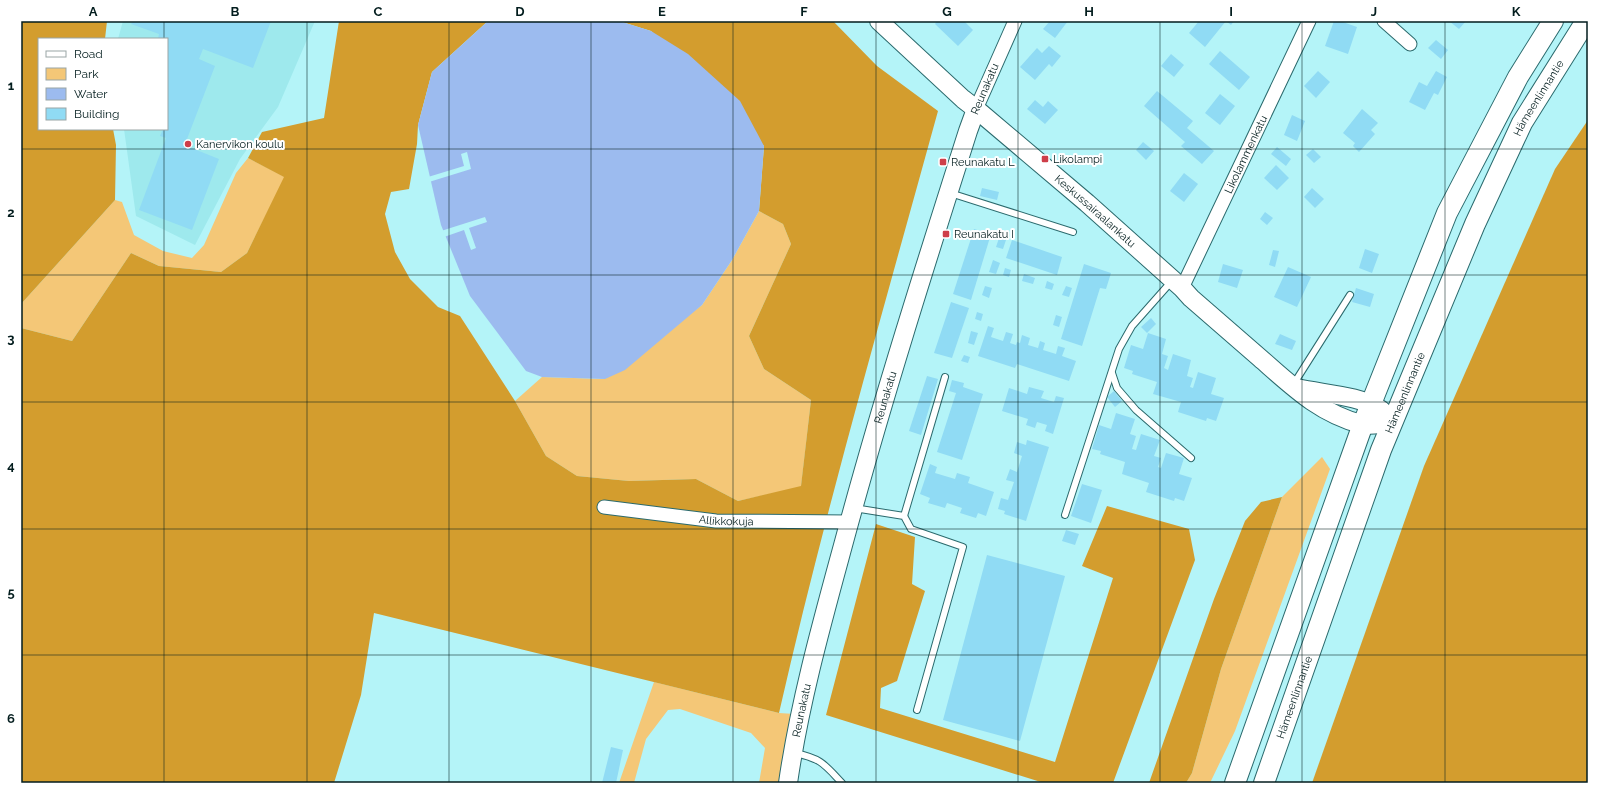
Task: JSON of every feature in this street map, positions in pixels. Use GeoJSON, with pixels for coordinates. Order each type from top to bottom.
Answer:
{"type":"FeatureCollection","features":[{"type":"Feature","properties":{"kind":"main road"},"geometry":{"type":"LineString","coordinates":[[1235,783],[1370,404],[1447,212],[1518,77],[1553,21]]}},
{"type":"Feature","properties":{"kind":"main road","name":"Hämeenlinnantie"},"geometry":{"type":"LineString","coordinates":[[1264,783],[1391,422],[1474,224],[1522,123],[1586,21]]}},
{"type":"Feature","properties":{"kind":"street","name":"Keskussairaalankatu"},"geometry":{"type":"LineString","coordinates":[[879,21],[963,99],[1087,203],[1191,298],[1292,387],[1318,407],[1338,416],[1363,424],[1376,425],[1391,422]]}},
{"type":"Feature","properties":{"kind":"street","name":"Reunakatu"},"geometry":{"type":"LineString","coordinates":[[788,783],[811,661],[851,515],[914,298],[976,109],[1015,21]]}},
{"type":"Feature","properties":{"kind":"street","name":"Likolammenkatu"},"geometry":{"type":"LineString","coordinates":[[1177,284],[1309,21]]}},
{"type":"Feature","properties":{"kind":"street"},"geometry":{"type":"LineString","coordinates":[[1384,21],[1410,44]]}},
{"type":"Feature","properties":{"kind":"street"},"geometry":{"type":"LineString","coordinates":[[1292,387],[1345,397],[1370,404],[1382,411],[1391,422]]}},
{"type":"Feature","properties":{"kind":"street","name":"Allikkokuja"},"geometry":{"type":"LineString","coordinates":[[604,507],[716,521],[851,515]]}},
{"type":"Feature","properties":{"kind":"lane"},"geometry":{"type":"LineString","coordinates":[[948,193],[1073,232]]}},
{"type":"Feature","properties":{"kind":"lane"},"geometry":{"type":"LineString","coordinates":[[1066,515],[1119,348],[1132,326],[1177,284]]}},
{"type":"Feature","properties":{"kind":"lane"},"geometry":{"type":"LineString","coordinates":[[1292,387],[1350,295]]}},
{"type":"Feature","properties":{"kind":"lane"},"geometry":{"type":"LineString","coordinates":[[1112,373],[1117,388],[1136,410],[1191,458]]}},
{"type":"Feature","properties":{"kind":"lane"},"geometry":{"type":"LineString","coordinates":[[917,710],[963,547],[911,529],[904,516],[945,377]]}},
{"type":"Feature","properties":{"kind":"lane"},"geometry":{"type":"LineString","coordinates":[[851,515],[904,516]]}},
{"type":"Feature","properties":{"kind":"lane"},"geometry":{"type":"LineString","coordinates":[[793,753],[812,757],[822,762],[842,783]]}},
{"type":"Feature","properties":{"kind":"shaded area"},"geometry":{"type":"Polygon","coordinates":[[[21,21],[107,21],[105,38],[38,38],[38,130],[113,130],[116,145],[115,200],[21,304],[21,21]]]}},
{"type":"Feature","properties":{"kind":"shaded area","name":"Kanervikon koulu"},"geometry":{"type":"Polygon","coordinates":[[[123,21],[315,21],[278,107],[240,159],[195,245],[136,216],[124,130],[168,130],[168,38],[118,38],[123,21]]]}},
{"type":"Feature","properties":{"kind":"shaded area"},"geometry":{"type":"Polygon","coordinates":[[[339,21],[488,21],[432,72],[418,125],[417,144],[409,189],[391,192],[385,214],[395,252],[410,279],[438,307],[460,316],[515,401],[546,456],[577,476],[629,481],[696,479],[738,501],[801,486],[811,400],[764,369],[749,336],[791,244],[783,224],[759,211],[764,146],[651,31],[619,21],[833,21],[877,66],[938,111],[835,486],[779,713],[374,613],[361,695],[334,783],[21,783],[21,328],[72,341],[131,253],[159,266],[221,272],[247,253],[284,177],[248,158],[262,132],[324,118],[339,21]]]}},
{"type":"Feature","properties":{"kind":"shaded area"},"geometry":{"type":"Polygon","coordinates":[[[1588,120],[1588,783],[1312,783],[1424,466],[1555,169],[1588,120]]]}},
{"type":"Feature","properties":{"kind":"shaded area"},"geometry":{"type":"Polygon","coordinates":[[[1282,497],[1221,669],[1192,773],[1186,783],[1149,783],[1214,599],[1245,521],[1261,502],[1282,497]]]}},
{"type":"Feature","properties":{"kind":"shaded area"},"geometry":{"type":"Polygon","coordinates":[[[1107,506],[1189,529],[1195,560],[1113,783],[1044,783],[826,715],[876,524],[915,537],[912,584],[925,591],[897,681],[881,688],[880,708],[1055,762],[1113,578],[1082,566],[1107,506]]]}},
{"type":"Feature","properties":{"kind":"green space"},"geometry":{"type":"Polygon","coordinates":[[[248,158],[285,177],[247,253],[221,272],[159,266],[131,253],[72,341],[21,328],[21,304],[115,200],[122,202],[134,235],[163,251],[192,258],[204,245],[236,173],[248,158]]]}},
{"type":"Feature","properties":{"kind":"green space"},"geometry":{"type":"Polygon","coordinates":[[[759,211],[783,224],[791,244],[749,336],[764,369],[811,400],[801,487],[738,501],[696,479],[629,481],[577,476],[546,456],[515,401],[542,377],[604,379],[702,305],[732,260],[759,211]]]}},
{"type":"Feature","properties":{"kind":"green space"},"geometry":{"type":"Polygon","coordinates":[[[1322,457],[1330,469],[1235,731],[1210,783],[1186,783],[1192,773],[1221,669],[1282,497],[1322,457]]]}},
{"type":"Feature","properties":{"kind":"green space"},"geometry":{"type":"Polygon","coordinates":[[[654,682],[779,713],[795,714],[782,783],[759,783],[765,748],[751,733],[680,709],[668,710],[646,739],[634,783],[619,783],[654,682]]]}},
{"type":"Feature","properties":{"kind":"water"},"geometry":{"type":"Polygon","coordinates":[[[488,21],[619,21],[651,31],[688,54],[740,101],[764,146],[759,211],[732,260],[702,305],[625,370],[605,379],[542,377],[526,371],[470,296],[441,225],[418,125],[432,72],[488,21]]]}},
{"type":"Feature","properties":{"kind":"pier"},"geometry":{"type":"Polygon","coordinates":[[[467,152],[471,169],[429,182],[428,177],[464,166],[461,154],[467,152]]]}},
{"type":"Feature","properties":{"kind":"pier"},"geometry":{"type":"Polygon","coordinates":[[[485,217],[487,222],[469,228],[476,248],[471,250],[464,230],[444,237],[441,231],[485,217]]]}},
{"type":"Feature","properties":{"kind":"building"},"geometry":{"type":"Polygon","coordinates":[[[133,21],[271,21],[253,68],[203,49],[199,59],[215,66],[187,139],[191,141],[189,147],[219,159],[192,230],[139,210],[166,138],[160,136],[163,130],[168,130],[168,38],[158,38],[159,34],[131,24],[133,21]]]}},
{"type":"Feature","properties":{"kind":"building"},"geometry":{"type":"Polygon","coordinates":[[[937,21],[964,21],[973,30],[958,46],[935,24],[937,21]]]}},
{"type":"Feature","properties":{"kind":"building"},"geometry":{"type":"Polygon","coordinates":[[[1050,21],[1068,21],[1055,38],[1043,29],[1050,21]]]}},
{"type":"Feature","properties":{"kind":"building"},"geometry":{"type":"Polygon","coordinates":[[[1199,21],[1226,21],[1205,47],[1189,33],[1199,21]]]}},
{"type":"Feature","properties":{"kind":"building"},"geometry":{"type":"Polygon","coordinates":[[[1226,21],[1234,21],[1231,25],[1226,21]]]}},
{"type":"Feature","properties":{"kind":"building"},"geometry":{"type":"Polygon","coordinates":[[[1334,21],[1340,21],[1357,27],[1348,54],[1325,46],[1334,21]]]}},
{"type":"Feature","properties":{"kind":"building"},"geometry":{"type":"Polygon","coordinates":[[[1449,21],[1466,21],[1459,29],[1449,21]]]}},
{"type":"Feature","properties":{"kind":"building"},"geometry":{"type":"Polygon","coordinates":[[[1436,40],[1448,50],[1441,59],[1428,48],[1436,40]]]}},
{"type":"Feature","properties":{"kind":"building"},"geometry":{"type":"Polygon","coordinates":[[[1049,46],[1061,56],[1052,67],[1049,64],[1035,80],[1020,67],[1037,48],[1042,53],[1049,46]]]}},
{"type":"Feature","properties":{"kind":"building"},"geometry":{"type":"Polygon","coordinates":[[[1220,51],[1250,77],[1239,90],[1209,64],[1220,51]]]}},
{"type":"Feature","properties":{"kind":"building"},"geometry":{"type":"Polygon","coordinates":[[[1171,54],[1184,65],[1174,77],[1161,66],[1171,54]]]}},
{"type":"Feature","properties":{"kind":"building"},"geometry":{"type":"Polygon","coordinates":[[[1318,71],[1330,82],[1316,98],[1304,86],[1318,71]]]}},
{"type":"Feature","properties":{"kind":"building"},"geometry":{"type":"Polygon","coordinates":[[[1436,71],[1447,77],[1438,95],[1434,93],[1425,110],[1409,102],[1419,82],[1427,86],[1436,71]]]}},
{"type":"Feature","properties":{"kind":"building"},"geometry":{"type":"Polygon","coordinates":[[[1157,91],[1193,121],[1187,128],[1214,151],[1202,164],[1181,146],[1185,142],[1144,106],[1157,91]]]}},
{"type":"Feature","properties":{"kind":"building"},"geometry":{"type":"Polygon","coordinates":[[[1220,94],[1235,106],[1220,125],[1205,113],[1220,94]]]}},
{"type":"Feature","properties":{"kind":"building"},"geometry":{"type":"Polygon","coordinates":[[[1035,100],[1043,107],[1048,101],[1058,110],[1045,124],[1027,109],[1035,100]]]}},
{"type":"Feature","properties":{"kind":"building"},"geometry":{"type":"Polygon","coordinates":[[[1362,109],[1378,123],[1371,130],[1375,134],[1359,152],[1353,146],[1355,143],[1343,133],[1362,109]]]}},
{"type":"Feature","properties":{"kind":"building"},"geometry":{"type":"Polygon","coordinates":[[[1292,115],[1305,121],[1297,141],[1284,135],[1292,115]]]}},
{"type":"Feature","properties":{"kind":"building"},"geometry":{"type":"Polygon","coordinates":[[[1143,142],[1154,151],[1146,160],[1136,150],[1143,142]]]}},
{"type":"Feature","properties":{"kind":"building"},"geometry":{"type":"Polygon","coordinates":[[[1277,147],[1291,159],[1286,166],[1271,154],[1277,147]]]}},
{"type":"Feature","properties":{"kind":"building"},"geometry":{"type":"Polygon","coordinates":[[[1313,149],[1321,157],[1314,163],[1306,155],[1313,149]]]}},
{"type":"Feature","properties":{"kind":"building"},"geometry":{"type":"Polygon","coordinates":[[[1276,165],[1289,178],[1277,190],[1264,178],[1276,165]]]}},
{"type":"Feature","properties":{"kind":"building"},"geometry":{"type":"Polygon","coordinates":[[[1184,173],[1198,184],[1184,202],[1170,191],[1184,173]]]}},
{"type":"Feature","properties":{"kind":"building"},"geometry":{"type":"Polygon","coordinates":[[[982,188],[999,192],[997,200],[980,196],[982,188]]]}},
{"type":"Feature","properties":{"kind":"building"},"geometry":{"type":"Polygon","coordinates":[[[1312,188],[1324,199],[1315,208],[1304,197],[1312,188]]]}},
{"type":"Feature","properties":{"kind":"building"},"geometry":{"type":"Polygon","coordinates":[[[1265,212],[1273,218],[1267,225],[1260,219],[1265,212]]]}},
{"type":"Feature","properties":{"kind":"building"},"geometry":{"type":"Polygon","coordinates":[[[974,229],[991,234],[971,300],[953,294],[974,229]]]}},
{"type":"Feature","properties":{"kind":"building"},"geometry":{"type":"Polygon","coordinates":[[[999,238],[1006,240],[1003,249],[996,247],[999,238]]]}},
{"type":"Feature","properties":{"kind":"building"},"geometry":{"type":"Polygon","coordinates":[[[1012,240],[1062,257],[1057,275],[1006,258],[1012,240]]]}},
{"type":"Feature","properties":{"kind":"building"},"geometry":{"type":"Polygon","coordinates":[[[1365,249],[1379,254],[1372,273],[1359,268],[1365,249]]]}},
{"type":"Feature","properties":{"kind":"building"},"geometry":{"type":"Polygon","coordinates":[[[1273,250],[1279,251],[1275,267],[1269,265],[1273,250]]]}},
{"type":"Feature","properties":{"kind":"building"},"geometry":{"type":"Polygon","coordinates":[[[993,260],[1000,263],[996,274],[989,272],[993,260]]]}},
{"type":"Feature","properties":{"kind":"building"},"geometry":{"type":"Polygon","coordinates":[[[1084,264],[1111,273],[1106,289],[1100,288],[1082,346],[1061,339],[1084,264]]]}},
{"type":"Feature","properties":{"kind":"building"},"geometry":{"type":"Polygon","coordinates":[[[1223,264],[1243,270],[1237,288],[1218,282],[1223,264]]]}},
{"type":"Feature","properties":{"kind":"building"},"geometry":{"type":"Polygon","coordinates":[[[1288,267],[1311,277],[1297,307],[1274,297],[1288,267]]]}},
{"type":"Feature","properties":{"kind":"building"},"geometry":{"type":"Polygon","coordinates":[[[1005,268],[1011,270],[1009,277],[1003,275],[1005,268]]]}},
{"type":"Feature","properties":{"kind":"building"},"geometry":{"type":"Polygon","coordinates":[[[1024,274],[1035,278],[1033,284],[1022,281],[1024,274]]]}},
{"type":"Feature","properties":{"kind":"building"},"geometry":{"type":"Polygon","coordinates":[[[1047,281],[1054,284],[1052,290],[1045,288],[1047,281]]]}},
{"type":"Feature","properties":{"kind":"building"},"geometry":{"type":"Polygon","coordinates":[[[985,286],[992,288],[989,298],[982,295],[985,286]]]}},
{"type":"Feature","properties":{"kind":"building"},"geometry":{"type":"Polygon","coordinates":[[[1066,286],[1072,288],[1069,297],[1062,295],[1066,286]]]}},
{"type":"Feature","properties":{"kind":"building"},"geometry":{"type":"Polygon","coordinates":[[[1356,288],[1374,294],[1370,307],[1352,302],[1356,288]]]}},
{"type":"Feature","properties":{"kind":"building"},"geometry":{"type":"Polygon","coordinates":[[[951,302],[969,308],[952,358],[934,353],[951,302]]]}},
{"type":"Feature","properties":{"kind":"building"},"geometry":{"type":"Polygon","coordinates":[[[977,312],[983,314],[981,321],[975,319],[977,312]]]}},
{"type":"Feature","properties":{"kind":"building"},"geometry":{"type":"Polygon","coordinates":[[[1056,315],[1062,317],[1059,327],[1053,325],[1056,315]]]}},
{"type":"Feature","properties":{"kind":"building"},"geometry":{"type":"Polygon","coordinates":[[[1151,318],[1156,324],[1147,333],[1141,327],[1151,318]]]}},
{"type":"Feature","properties":{"kind":"building"},"geometry":{"type":"Polygon","coordinates":[[[988,326],[994,328],[991,337],[1003,341],[1006,332],[1013,334],[1010,343],[1016,345],[1017,342],[1020,343],[1022,335],[1030,338],[1028,345],[1038,348],[1040,341],[1045,343],[1043,350],[1056,354],[1058,346],[1065,348],[1062,356],[1076,361],[1069,381],[1017,364],[1015,368],[978,356],[988,326]]]}},
{"type":"Feature","properties":{"kind":"building"},"geometry":{"type":"Polygon","coordinates":[[[971,331],[978,333],[974,345],[968,343],[971,331]]]}},
{"type":"Feature","properties":{"kind":"building"},"geometry":{"type":"Polygon","coordinates":[[[1148,333],[1166,339],[1162,354],[1168,356],[1164,368],[1168,370],[1173,354],[1191,360],[1187,376],[1193,378],[1190,387],[1193,388],[1198,372],[1216,378],[1211,394],[1224,398],[1216,421],[1207,418],[1206,421],[1178,412],[1181,402],[1153,394],[1157,382],[1132,374],[1133,371],[1124,368],[1131,345],[1143,349],[1148,333]]]}},
{"type":"Feature","properties":{"kind":"building"},"geometry":{"type":"Polygon","coordinates":[[[1280,334],[1296,341],[1292,350],[1275,344],[1280,334]]]}},
{"type":"Feature","properties":{"kind":"building"},"geometry":{"type":"Polygon","coordinates":[[[964,355],[970,357],[968,363],[961,361],[964,355]]]}},
{"type":"Feature","properties":{"kind":"building"},"geometry":{"type":"Polygon","coordinates":[[[927,376],[938,379],[921,435],[909,431],[927,376]]]}},
{"type":"Feature","properties":{"kind":"building"},"geometry":{"type":"Polygon","coordinates":[[[952,380],[964,383],[963,387],[983,394],[962,460],[937,452],[956,393],[949,391],[952,380]]]}},
{"type":"Feature","properties":{"kind":"building"},"geometry":{"type":"Polygon","coordinates":[[[1029,387],[1044,391],[1041,398],[1054,402],[1056,396],[1064,398],[1053,434],[1045,431],[1047,425],[1037,422],[1035,428],[1026,425],[1028,419],[1002,411],[1009,388],[1027,394],[1029,387]]]}},
{"type":"Feature","properties":{"kind":"building"},"geometry":{"type":"Polygon","coordinates":[[[1114,391],[1122,401],[1115,407],[1107,397],[1114,391]]]}},
{"type":"Feature","properties":{"kind":"building"},"geometry":{"type":"Polygon","coordinates":[[[1116,413],[1135,419],[1130,434],[1136,436],[1132,449],[1136,450],[1141,434],[1160,440],[1154,456],[1161,458],[1158,467],[1161,468],[1166,453],[1184,458],[1179,474],[1192,478],[1184,501],[1175,498],[1174,501],[1146,492],[1149,483],[1122,474],[1125,462],[1100,454],[1101,451],[1092,449],[1099,425],[1111,429],[1116,413]]]}},
{"type":"Feature","properties":{"kind":"building"},"geometry":{"type":"Polygon","coordinates":[[[1027,440],[1049,447],[1026,521],[1004,514],[1005,511],[998,509],[1001,498],[1008,500],[1014,482],[1006,480],[1010,469],[1017,472],[1022,456],[1014,453],[1017,442],[1026,445],[1027,440]]]}},
{"type":"Feature","properties":{"kind":"building"},"geometry":{"type":"Polygon","coordinates":[[[930,464],[937,467],[935,473],[955,479],[957,473],[970,477],[968,483],[994,492],[986,516],[978,513],[976,518],[960,513],[962,508],[947,503],[945,508],[928,503],[930,498],[920,494],[930,464]]]}},
{"type":"Feature","properties":{"kind":"building"},"geometry":{"type":"Polygon","coordinates":[[[1082,484],[1102,490],[1091,523],[1071,516],[1082,484]]]}},
{"type":"Feature","properties":{"kind":"building"},"geometry":{"type":"Polygon","coordinates":[[[1066,530],[1079,534],[1075,545],[1062,541],[1066,530]]]}},
{"type":"Feature","properties":{"kind":"building"},"geometry":{"type":"Polygon","coordinates":[[[987,555],[1065,576],[1020,741],[943,720],[987,555]]]}},
{"type":"Feature","properties":{"kind":"building"},"geometry":{"type":"Polygon","coordinates":[[[611,747],[623,750],[616,783],[602,783],[611,747]]]}},
{"type":"Feature","properties":{"kind":"place","name":"Kanervikon koulu"},"geometry":{"type":"Point","coordinates":[188,144]}},
{"type":"Feature","properties":{"kind":"place","name":"Likolampi"},"geometry":{"type":"Point","coordinates":[1045,159]}},
{"type":"Feature","properties":{"kind":"place","name":"Reunakatu L"},"geometry":{"type":"Point","coordinates":[943,162]}},
{"type":"Feature","properties":{"kind":"place","name":"Reunakatu I"},"geometry":{"type":"Point","coordinates":[946,234]}}]}
